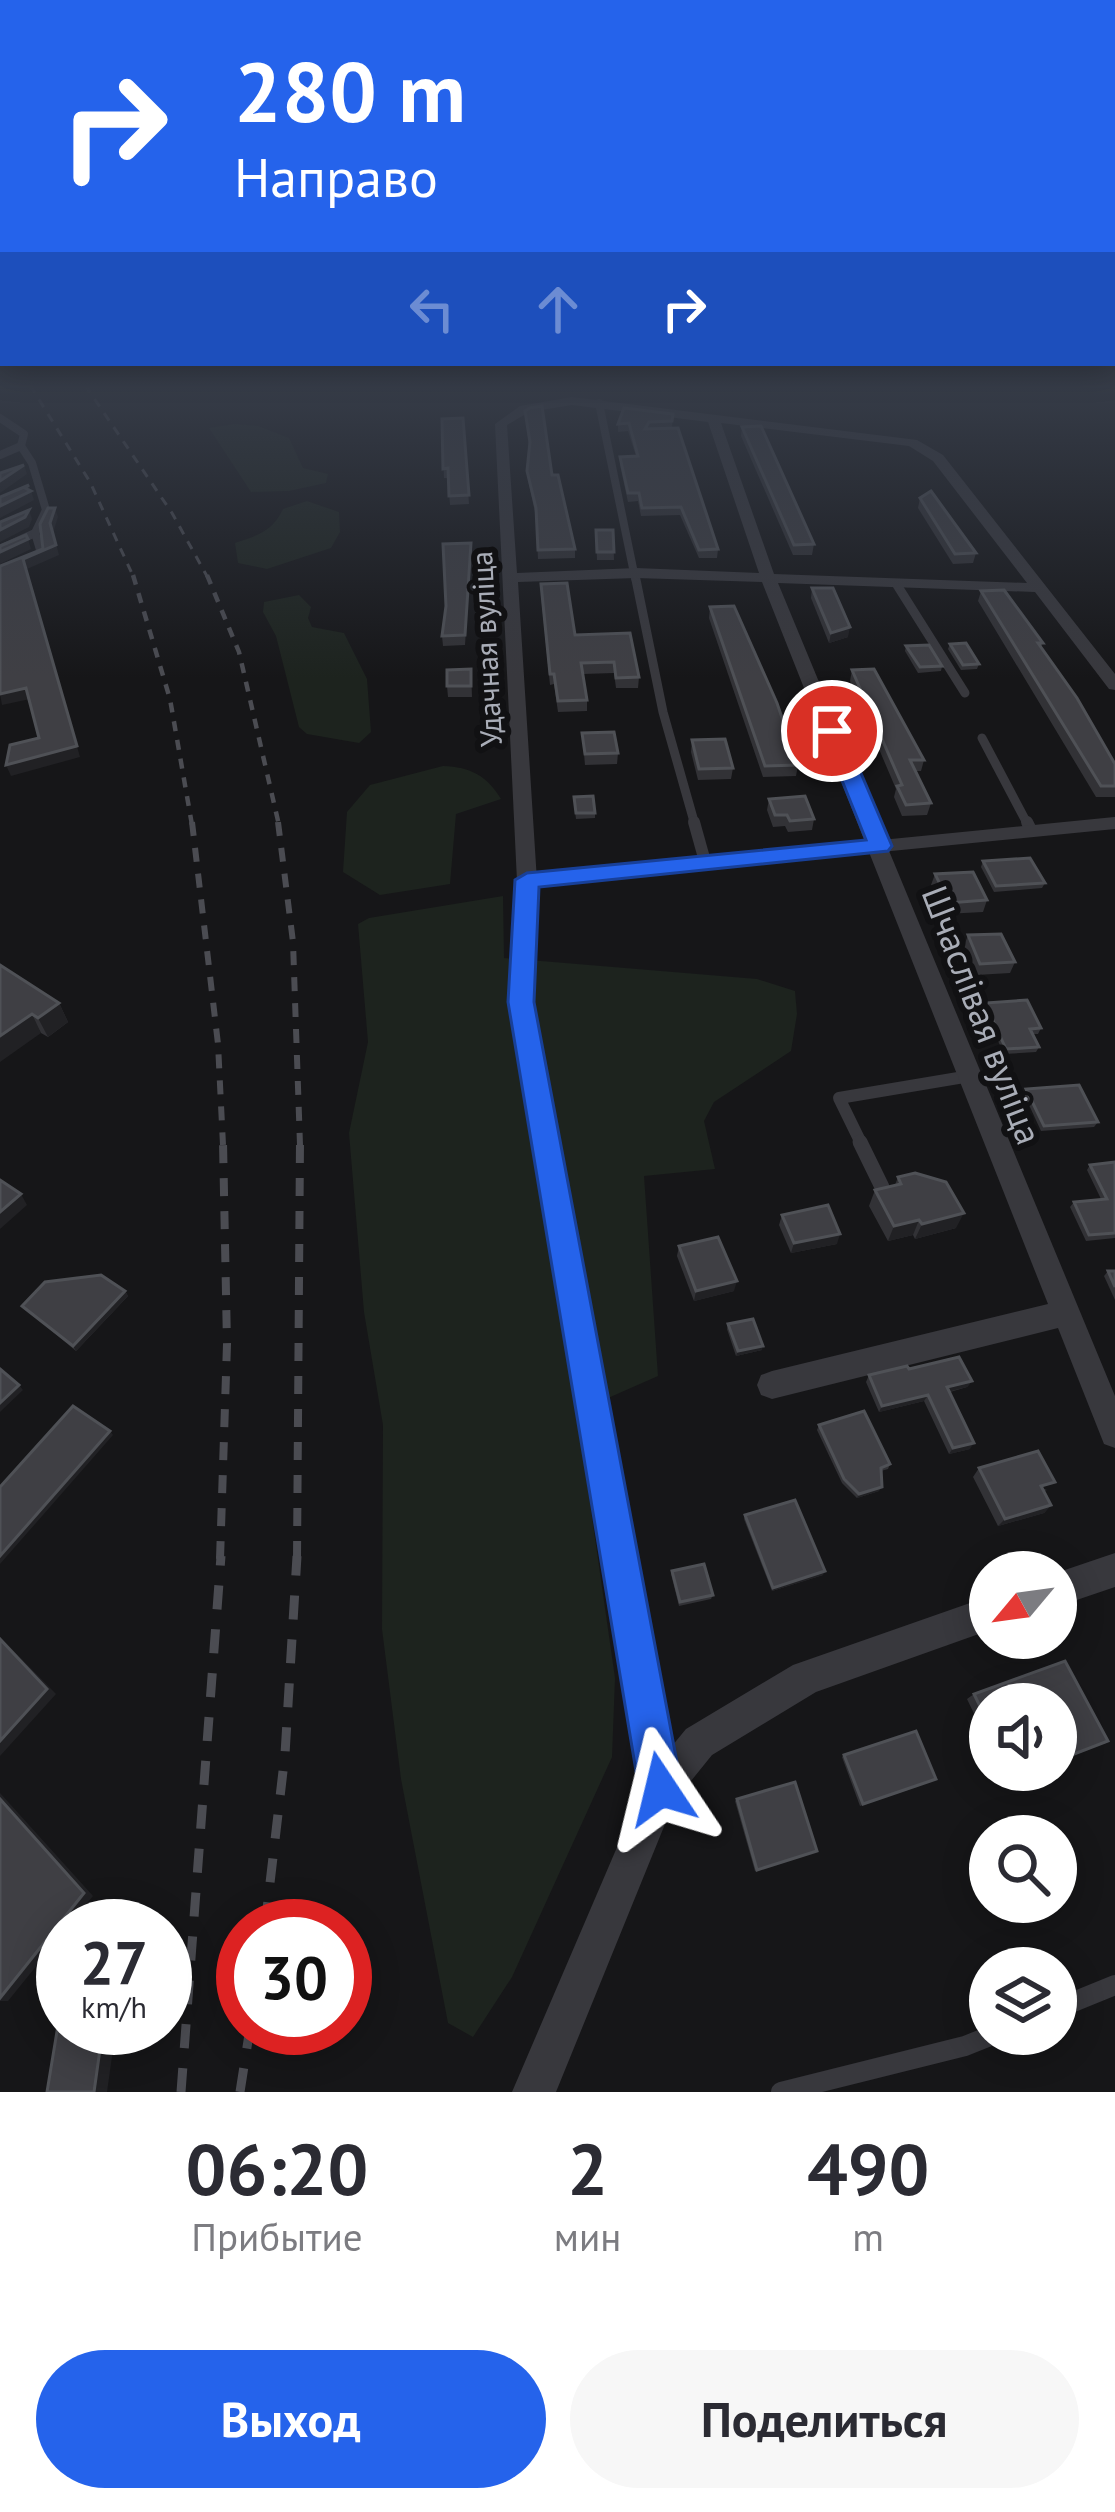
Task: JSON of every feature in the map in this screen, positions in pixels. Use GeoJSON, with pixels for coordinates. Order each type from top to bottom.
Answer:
{"type":"FeatureCollection","features":[{"type":"Feature","properties":{"kind":"street","name":"Удачная вуліца"},"geometry":{"type":"LineString","coordinates":[[505,483],[527,880],[521,1002],[661,1789]]}},
{"type":"Feature","properties":{"kind":"street","name":"Шчаслівая вуліца"},"geometry":{"type":"LineString","coordinates":[[736,483],[769,577],[1115,1433]]}},
{"type":"Feature","properties":{"kind":"street"},"geometry":{"type":"LineString","coordinates":[[954,483],[1115,686]]}},
{"type":"Feature","properties":{"kind":"street"},"geometry":{"type":"LineString","coordinates":[[511,578],[636,573],[1040,588]]}},
{"type":"Feature","properties":{"kind":"street"},"geometry":{"type":"LineString","coordinates":[[772,1385],[1064,1313]]}},
{"type":"Feature","properties":{"kind":"street"},"geometry":{"type":"LineString","coordinates":[[1077,1583],[1115,1570]]}},
{"type":"Feature","properties":{"kind":"street"},"geometry":{"type":"LineString","coordinates":[[534,2092],[661,1789],[699,1742],[806,1678],[969,1620]]}},
{"type":"Feature","properties":{"kind":"lane"},"geometry":{"type":"LineString","coordinates":[[0,549],[35,533],[46,515],[37,483],[18,491]]}},
{"type":"Feature","properties":{"kind":"lane"},"geometry":{"type":"LineString","coordinates":[[616,483],[663,712],[706,865]]}},
{"type":"Feature","properties":{"kind":"lane"},"geometry":{"type":"LineString","coordinates":[[29,512],[44,505]]}},
{"type":"Feature","properties":{"kind":"lane"},"geometry":{"type":"LineString","coordinates":[[0,572],[41,553],[35,533]]}},
{"type":"Feature","properties":{"kind":"lane"},"geometry":{"type":"LineString","coordinates":[[897,585],[964,692]]}},
{"type":"Feature","properties":{"kind":"lane"},"geometry":{"type":"LineString","coordinates":[[982,738],[1031,830]]}},
{"type":"Feature","properties":{"kind":"lane"},"geometry":{"type":"LineString","coordinates":[[527,880],[1115,824]]}},
{"type":"Feature","properties":{"kind":"lane"},"geometry":{"type":"LineString","coordinates":[[882,1187],[839,1098],[970,1076]]}},
{"type":"Feature","properties":{"kind":"lane"},"geometry":{"type":"LineString","coordinates":[[1077,2000],[1115,1985]]}},
{"type":"Feature","properties":{"kind":"lane"},"geometry":{"type":"LineString","coordinates":[[781,2092],[969,2044]]}},
{"type":"Feature","properties":{"kind":"shaded area"},"geometry":{"type":"Polygon","coordinates":[[[245,483],[326,483],[289,491],[251,492],[245,483]]]}},
{"type":"Feature","properties":{"kind":"shaded area"},"geometry":{"type":"Polygon","coordinates":[[[307,501],[339,512],[340,532],[331,548],[267,569],[238,563],[235,543],[269,528],[283,509],[307,501]]]}},
{"type":"Feature","properties":{"kind":"shaded area"},"geometry":{"type":"Polygon","coordinates":[[[299,595],[311,607],[312,627],[344,633],[367,679],[371,732],[359,743],[307,734],[299,727],[276,636],[263,612],[264,602],[299,595]]]}},
{"type":"Feature","properties":{"kind":"shaded area"},"geometry":{"type":"Polygon","coordinates":[[[443,766],[477,774],[501,799],[456,814],[450,884],[380,895],[343,872],[347,812],[370,785],[443,766]]]}},
{"type":"Feature","properties":{"kind":"shaded area"},"geometry":{"type":"Polygon","coordinates":[[[503,896],[504,958],[757,979],[795,991],[797,1014],[791,1051],[714,1102],[704,1121],[715,1169],[644,1176],[658,1376],[599,1402],[578,1419],[615,1678],[612,1757],[512,1977],[473,2037],[448,2023],[401,1779],[382,1629],[383,1425],[364,1312],[349,1133],[368,1042],[358,924],[369,918],[503,896]]]}},
{"type":"Feature","properties":{"kind":"building"},"geometry":{"type":"Polygon","coordinates":[[[449,483],[468,483],[469,495],[449,496],[449,483]]]}},
{"type":"Feature","properties":{"kind":"building"},"geometry":{"type":"Polygon","coordinates":[[[530,483],[560,483],[575,549],[538,550],[530,483]]]}},
{"type":"Feature","properties":{"kind":"building"},"geometry":{"type":"Polygon","coordinates":[[[626,483],[696,483],[718,549],[699,550],[681,507],[642,508],[639,493],[628,493],[626,483]]]}},
{"type":"Feature","properties":{"kind":"building"},"geometry":{"type":"Polygon","coordinates":[[[767,483],[786,483],[814,544],[794,545],[767,483]]]}},
{"type":"Feature","properties":{"kind":"building"},"geometry":{"type":"Polygon","coordinates":[[[29,485],[25,488],[31,491],[0,506],[0,497],[29,485]]]}},
{"type":"Feature","properties":{"kind":"building"},"geometry":{"type":"Polygon","coordinates":[[[931,491],[976,553],[955,554],[920,498],[931,491]]]}},
{"type":"Feature","properties":{"kind":"building"},"geometry":{"type":"Polygon","coordinates":[[[48,508],[55,508],[50,523],[56,545],[23,559],[77,746],[6,765],[10,745],[39,738],[26,688],[0,694],[0,566],[43,549],[40,524],[48,508]]]}},
{"type":"Feature","properties":{"kind":"building"},"geometry":{"type":"Polygon","coordinates":[[[29,510],[25,517],[0,530],[0,522],[29,510]]]}},
{"type":"Feature","properties":{"kind":"building"},"geometry":{"type":"Polygon","coordinates":[[[596,530],[613,530],[614,552],[597,552],[596,530]]]}},
{"type":"Feature","properties":{"kind":"building"},"geometry":{"type":"Polygon","coordinates":[[[26,535],[28,539],[0,552],[0,546],[26,535]]]}},
{"type":"Feature","properties":{"kind":"building"},"geometry":{"type":"Polygon","coordinates":[[[471,543],[465,635],[442,636],[446,606],[443,544],[471,543]]]}},
{"type":"Feature","properties":{"kind":"building"},"geometry":{"type":"Polygon","coordinates":[[[567,583],[575,635],[630,633],[639,677],[616,678],[614,662],[581,663],[587,700],[558,701],[554,674],[550,674],[541,584],[567,583]]]}},
{"type":"Feature","properties":{"kind":"building"},"geometry":{"type":"Polygon","coordinates":[[[812,588],[833,588],[850,627],[831,633],[812,588]]]}},
{"type":"Feature","properties":{"kind":"building"},"geometry":{"type":"Polygon","coordinates":[[[1004,590],[1043,643],[1038,643],[1115,764],[1115,786],[1101,786],[981,591],[1004,590]]]}},
{"type":"Feature","properties":{"kind":"building"},"geometry":{"type":"Polygon","coordinates":[[[734,606],[777,703],[798,765],[765,766],[710,607],[734,606]]]}},
{"type":"Feature","properties":{"kind":"building"},"geometry":{"type":"Polygon","coordinates":[[[966,643],[979,664],[963,665],[950,644],[966,643]]]}},
{"type":"Feature","properties":{"kind":"building"},"geometry":{"type":"Polygon","coordinates":[[[929,645],[942,666],[920,667],[906,646],[929,645]]]}},
{"type":"Feature","properties":{"kind":"building"},"geometry":{"type":"Polygon","coordinates":[[[471,669],[471,686],[447,686],[447,670],[471,669]]]}},
{"type":"Feature","properties":{"kind":"building"},"geometry":{"type":"Polygon","coordinates":[[[874,669],[924,760],[910,760],[931,803],[906,805],[897,786],[902,785],[852,670],[874,669]]]}},
{"type":"Feature","properties":{"kind":"building"},"geometry":{"type":"Polygon","coordinates":[[[614,732],[618,753],[585,754],[582,733],[614,732]]]}},
{"type":"Feature","properties":{"kind":"building"},"geometry":{"type":"Polygon","coordinates":[[[725,739],[733,768],[699,769],[692,740],[725,739]]]}},
{"type":"Feature","properties":{"kind":"building"},"geometry":{"type":"Polygon","coordinates":[[[593,796],[595,813],[576,813],[574,797],[593,796]]]}},
{"type":"Feature","properties":{"kind":"building"},"geometry":{"type":"Polygon","coordinates":[[[805,796],[814,819],[790,821],[787,815],[775,815],[769,799],[805,796]]]}},
{"type":"Feature","properties":{"kind":"building"},"geometry":{"type":"Polygon","coordinates":[[[1030,858],[1045,883],[996,886],[983,861],[1030,858]]]}},
{"type":"Feature","properties":{"kind":"building"},"geometry":{"type":"Polygon","coordinates":[[[973,872],[987,900],[949,903],[935,874],[973,872]]]}},
{"type":"Feature","properties":{"kind":"building"},"geometry":{"type":"Polygon","coordinates":[[[1001,934],[1015,962],[980,964],[968,935],[1001,934]]]}},
{"type":"Feature","properties":{"kind":"building"},"geometry":{"type":"Polygon","coordinates":[[[0,965],[59,1003],[0,1036],[0,965]]]}},
{"type":"Feature","properties":{"kind":"building"},"geometry":{"type":"Polygon","coordinates":[[[1027,1000],[1041,1028],[1030,1029],[1039,1047],[1006,1049],[985,1003],[1027,1000]]]}},
{"type":"Feature","properties":{"kind":"building"},"geometry":{"type":"Polygon","coordinates":[[[1079,1085],[1098,1122],[1044,1126],[1026,1089],[1079,1085]]]}},
{"type":"Feature","properties":{"kind":"building"},"geometry":{"type":"Polygon","coordinates":[[[1115,1162],[1115,1233],[1089,1235],[1074,1202],[1107,1199],[1090,1165],[1115,1162]]]}},
{"type":"Feature","properties":{"kind":"building"},"geometry":{"type":"Polygon","coordinates":[[[915,1173],[946,1182],[964,1213],[894,1226],[875,1190],[901,1184],[898,1177],[915,1173]]]}},
{"type":"Feature","properties":{"kind":"building"},"geometry":{"type":"Polygon","coordinates":[[[0,1180],[21,1194],[0,1212],[0,1180]]]}},
{"type":"Feature","properties":{"kind":"building"},"geometry":{"type":"Polygon","coordinates":[[[828,1205],[840,1234],[794,1243],[782,1215],[828,1205]]]}},
{"type":"Feature","properties":{"kind":"building"},"geometry":{"type":"Polygon","coordinates":[[[718,1237],[737,1281],[696,1291],[679,1246],[718,1237]]]}},
{"type":"Feature","properties":{"kind":"building"},"geometry":{"type":"Polygon","coordinates":[[[101,1275],[125,1291],[73,1346],[22,1306],[45,1282],[101,1275]]]}},
{"type":"Feature","properties":{"kind":"building"},"geometry":{"type":"Polygon","coordinates":[[[753,1319],[763,1346],[738,1351],[728,1324],[753,1319]]]}},
{"type":"Feature","properties":{"kind":"building"},"geometry":{"type":"Polygon","coordinates":[[[959,1357],[972,1381],[947,1387],[974,1443],[953,1448],[928,1395],[882,1406],[869,1375],[909,1369],[959,1357]]]}},
{"type":"Feature","properties":{"kind":"building"},"geometry":{"type":"Polygon","coordinates":[[[0,1369],[19,1385],[0,1403],[0,1369]]]}},
{"type":"Feature","properties":{"kind":"building"},"geometry":{"type":"Polygon","coordinates":[[[73,1406],[110,1431],[0,1556],[0,1487],[73,1406]]]}},
{"type":"Feature","properties":{"kind":"building"},"geometry":{"type":"Polygon","coordinates":[[[864,1411],[890,1464],[881,1468],[882,1487],[859,1494],[844,1479],[819,1425],[864,1411]]]}},
{"type":"Feature","properties":{"kind":"building"},"geometry":{"type":"Polygon","coordinates":[[[1038,1451],[1055,1482],[1041,1486],[1051,1505],[1005,1519],[979,1468],[1038,1451]]]}},
{"type":"Feature","properties":{"kind":"building"},"geometry":{"type":"Polygon","coordinates":[[[795,1500],[825,1571],[773,1588],[745,1515],[795,1500]]]}},
{"type":"Feature","properties":{"kind":"building"},"geometry":{"type":"Polygon","coordinates":[[[704,1564],[713,1595],[680,1602],[672,1571],[704,1564]]]}},
{"type":"Feature","properties":{"kind":"building"},"geometry":{"type":"Polygon","coordinates":[[[0,1639],[47,1689],[0,1741],[0,1639]]]}},
{"type":"Feature","properties":{"kind":"building"},"geometry":{"type":"Polygon","coordinates":[[[1065,1661],[1077,1683],[1004,1683],[1065,1661]]]}},
{"type":"Feature","properties":{"kind":"building"},"geometry":{"type":"Polygon","coordinates":[[[1077,1683],[1108,1741],[1077,1753],[1077,1683]]]}},
{"type":"Feature","properties":{"kind":"building"},"geometry":{"type":"Polygon","coordinates":[[[916,1731],[936,1779],[863,1804],[844,1755],[916,1731]]]}},
{"type":"Feature","properties":{"kind":"building"},"geometry":{"type":"Polygon","coordinates":[[[795,1782],[817,1851],[757,1870],[737,1799],[795,1782]]]}},
{"type":"Feature","properties":{"kind":"building"},"geometry":{"type":"Polygon","coordinates":[[[0,1799],[84,1893],[79,1899],[36,1899],[36,1953],[0,1998],[0,1799]]]}},
{"type":"Feature","properties":{"kind":"building"},"geometry":{"type":"Polygon","coordinates":[[[53,2055],[99,2055],[94,2092],[47,2092],[53,2055]]]}},
{"type":"Feature","properties":{"kind":"railway"},"geometry":{"type":"LineString","coordinates":[[90,483],[134,577]]}},
{"type":"Feature","properties":{"kind":"railway"},"geometry":{"type":"LineString","coordinates":[[151,483],[208,578]]}},
{"type":"Feature","properties":{"kind":"railway"},"geometry":{"type":"LineString","coordinates":[[207,575],[239,652],[279,825]]}},
{"type":"Feature","properties":{"kind":"railway"},"geometry":{"type":"LineString","coordinates":[[134,577],[170,699],[192,825]]}},
{"type":"Feature","properties":{"kind":"railway"},"geometry":{"type":"LineString","coordinates":[[192,822],[218,1044],[223,1145]]}},
{"type":"Feature","properties":{"kind":"railway"},"geometry":{"type":"LineString","coordinates":[[278,822],[293,942],[300,1144]]}},
{"type":"Feature","properties":{"kind":"railway"},"geometry":{"type":"LineString","coordinates":[[220,1559],[227,1344],[223,1142]]}},
{"type":"Feature","properties":{"kind":"railway"},"geometry":{"type":"LineString","coordinates":[[297,1559],[300,1144]]}},
{"type":"Feature","properties":{"kind":"railway"},"geometry":{"type":"LineString","coordinates":[[181,2092],[221,1556]]}},
{"type":"Feature","properties":{"kind":"railway"},"geometry":{"type":"LineString","coordinates":[[268,1899],[285,1754],[297,1556]]}},
{"type":"Feature","properties":{"kind":"railway"},"geometry":{"type":"LineString","coordinates":[[240,2092],[246,2055]]}},
{"type":"Feature","properties":{"kind":"route"},"geometry":{"type":"LineString","coordinates":[[661,1789],[521,1002],[527,880],[880,846],[832,731]]}}]}
